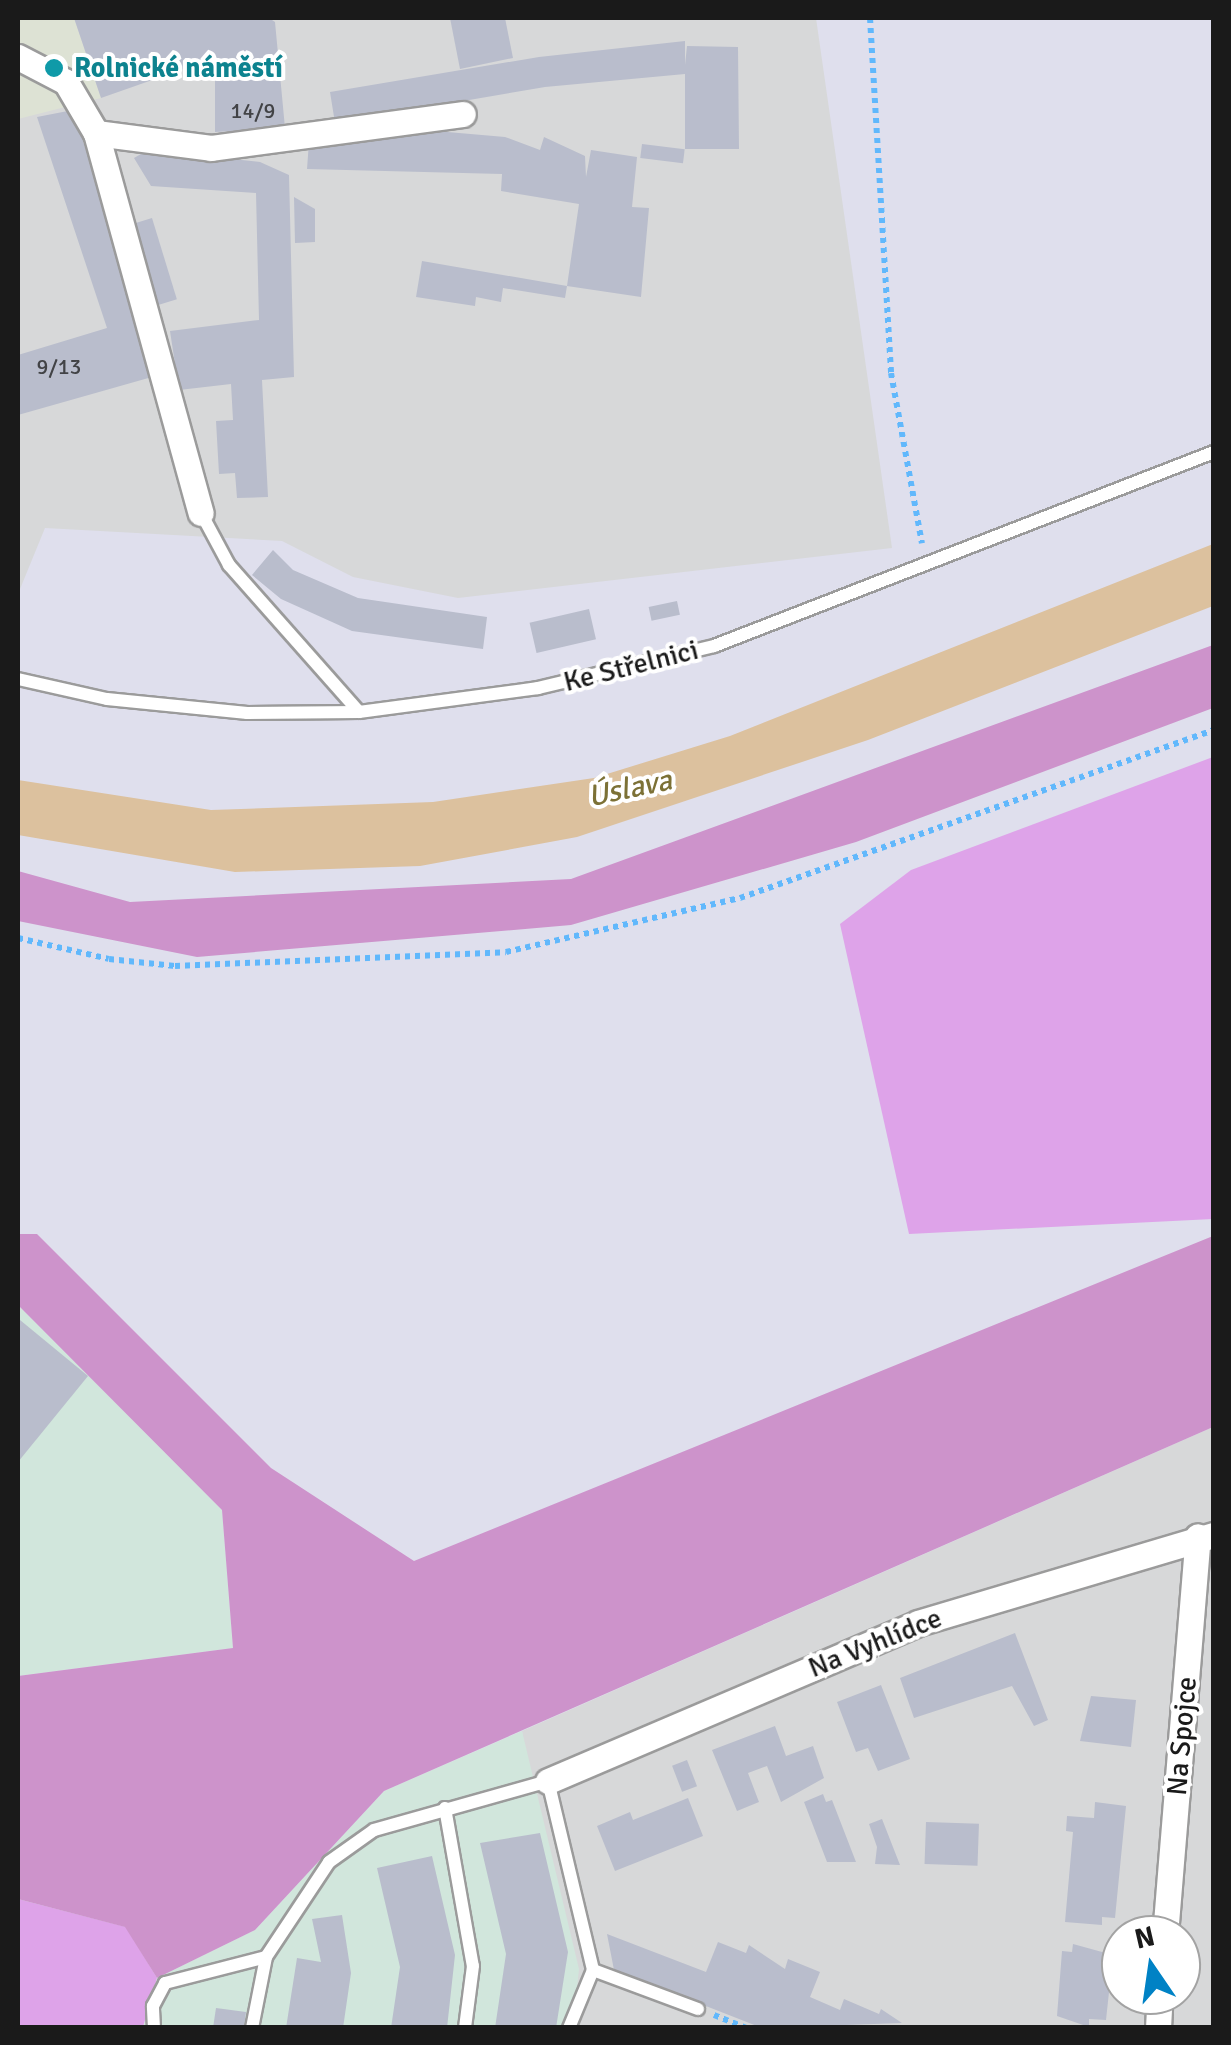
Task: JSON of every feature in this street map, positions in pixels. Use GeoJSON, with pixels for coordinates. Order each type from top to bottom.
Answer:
{"type":"FeatureCollection","features":[{"type":"Feature","properties":{"kind":"street"},"geometry":{"type":"LineString","coordinates":[[18,57],[66,82],[96,134],[159,341],[201,513]]}},
{"type":"Feature","properties":{"kind":"street"},"geometry":{"type":"LineString","coordinates":[[96,134],[211,148],[463,114]]}},
{"type":"Feature","properties":{"kind":"street","name":"Na Vyhlídce"},"geometry":{"type":"LineString","coordinates":[[548,1782],[918,1623],[1206,1536]]}},
{"type":"Feature","properties":{"kind":"street","name":"Na Spojce"},"geometry":{"type":"LineString","coordinates":[[1167,1915],[1206,1536]]}},
{"type":"Feature","properties":{"kind":"lane","name":"Ke Střelnici"},"geometry":{"type":"LineString","coordinates":[[18,679],[107,698],[247,713],[359,712],[538,688],[714,646],[1214,452]]}},
{"type":"Feature","properties":{"kind":"lane"},"geometry":{"type":"LineString","coordinates":[[201,513],[228,565],[359,712]]}},
{"type":"Feature","properties":{"kind":"lane"},"geometry":{"type":"LineString","coordinates":[[252,2028],[266,1957],[329,1862],[374,1830],[548,1782],[593,1970],[569,2028]]}},
{"type":"Feature","properties":{"kind":"lane"},"geometry":{"type":"LineString","coordinates":[[445,1808],[473,1966],[465,2028]]}},
{"type":"Feature","properties":{"kind":"lane"},"geometry":{"type":"LineString","coordinates":[[154,2028],[153,2006],[165,1983],[266,1957]]}},
{"type":"Feature","properties":{"kind":"lane"},"geometry":{"type":"LineString","coordinates":[[593,1970],[698,2008]]}},
{"type":"Feature","properties":{"kind":"path"},"geometry":{"type":"LineString","coordinates":[[870,18],[891,373],[927,566]]}},
{"type":"Feature","properties":{"kind":"path"},"geometry":{"type":"LineString","coordinates":[[18,938],[109,960],[176,966],[506,952],[740,898],[1214,730]]}},
{"type":"Feature","properties":{"kind":"path"},"geometry":{"type":"LineString","coordinates":[[698,2008],[746,2028]]}},
{"type":"Feature","properties":{"kind":"shaded area"},"geometry":{"type":"Polygon","coordinates":[[[18,18],[816,18],[892,548],[458,598],[353,577],[282,541],[45,528],[18,594],[18,18]]]}},
{"type":"Feature","properties":{"kind":"shaded area","name":"Rolnické náměstí"},"geometry":{"type":"Polygon","coordinates":[[[18,18],[74,18],[101,98],[18,119],[18,18]]]}},
{"type":"Feature","properties":{"kind":"shaded area"},"geometry":{"type":"Polygon","coordinates":[[[1213,645],[1213,708],[856,842],[571,925],[197,957],[18,921],[18,871],[130,902],[571,879],[1213,645]]]}},
{"type":"Feature","properties":{"kind":"shaded area"},"geometry":{"type":"Polygon","coordinates":[[[1213,757],[1213,1219],[909,1234],[840,924],[911,870],[1213,757]]]}},
{"type":"Feature","properties":{"kind":"shaded area"},"geometry":{"type":"Polygon","coordinates":[[[18,1234],[37,1234],[271,1468],[414,1561],[1213,1236],[1213,1427],[384,1791],[255,1930],[157,1978],[125,1927],[18,1899],[18,1676],[233,1648],[222,1510],[18,1305],[18,1234]]]}},
{"type":"Feature","properties":{"kind":"shaded area"},"geometry":{"type":"Polygon","coordinates":[[[18,1305],[222,1510],[233,1648],[18,1676],[18,1305]]]}},
{"type":"Feature","properties":{"kind":"shaded area"},"geometry":{"type":"Polygon","coordinates":[[[1213,1427],[1213,2027],[573,2027],[522,1731],[1213,1427]]]}},
{"type":"Feature","properties":{"kind":"shaded area"},"geometry":{"type":"Polygon","coordinates":[[[522,1731],[579,1969],[573,2027],[143,2028],[157,1978],[255,1930],[384,1791],[522,1731]]]}},
{"type":"Feature","properties":{"kind":"shaded area"},"geometry":{"type":"Polygon","coordinates":[[[18,1899],[126,1927],[157,1978],[143,2027],[18,2027],[18,1899]]]}},
{"type":"Feature","properties":{"kind":"water","name":"Úslava"},"geometry":{"type":"Polygon","coordinates":[[[1213,544],[1213,606],[868,740],[577,837],[420,866],[235,872],[18,835],[18,780],[211,810],[433,802],[594,778],[730,736],[1213,544]]]}},
{"type":"Feature","properties":{"kind":"building"},"geometry":{"type":"Polygon","coordinates":[[[74,18],[269,18],[275,22],[285,128],[215,132],[215,58],[101,98],[74,18]]]}},
{"type":"Feature","properties":{"kind":"building"},"geometry":{"type":"Polygon","coordinates":[[[450,18],[505,18],[513,58],[460,69],[450,18]]]}},
{"type":"Feature","properties":{"kind":"building"},"geometry":{"type":"Polygon","coordinates":[[[685,41],[685,65],[687,46],[738,47],[739,149],[685,149],[685,74],[545,87],[335,123],[330,92],[539,57],[685,41]]]}},
{"type":"Feature","properties":{"kind":"building"},"geometry":{"type":"Polygon","coordinates":[[[73,110],[159,375],[18,415],[18,355],[107,328],[37,117],[73,110]]]}},
{"type":"Feature","properties":{"kind":"building"},"geometry":{"type":"Polygon","coordinates":[[[413,129],[505,137],[540,150],[544,137],[585,156],[586,177],[591,150],[637,157],[632,207],[649,208],[641,297],[567,286],[579,204],[501,191],[502,174],[307,169],[309,142],[413,129]]]}},
{"type":"Feature","properties":{"kind":"building"},"geometry":{"type":"Polygon","coordinates":[[[642,144],[685,149],[683,163],[640,158],[642,144]]]}},
{"type":"Feature","properties":{"kind":"building"},"geometry":{"type":"Polygon","coordinates":[[[148,150],[260,162],[289,175],[294,377],[262,380],[268,497],[237,498],[235,473],[219,474],[216,421],[233,420],[231,384],[179,390],[170,331],[259,320],[256,193],[151,186],[134,158],[148,150]]]}},
{"type":"Feature","properties":{"kind":"building"},"geometry":{"type":"Polygon","coordinates":[[[294,197],[315,209],[315,242],[295,243],[294,197]]]}},
{"type":"Feature","properties":{"kind":"building"},"geometry":{"type":"Polygon","coordinates":[[[152,218],[177,299],[156,306],[131,224],[152,218]]]}},
{"type":"Feature","properties":{"kind":"building"},"geometry":{"type":"Polygon","coordinates":[[[422,261],[567,286],[565,298],[503,288],[501,302],[476,297],[475,306],[416,297],[422,261]]]}},
{"type":"Feature","properties":{"kind":"building"},"geometry":{"type":"Polygon","coordinates":[[[273,550],[293,570],[358,598],[487,617],[483,649],[352,631],[281,599],[252,575],[273,550]]]}},
{"type":"Feature","properties":{"kind":"building"},"geometry":{"type":"Polygon","coordinates":[[[677,601],[680,615],[652,621],[649,607],[677,601]]]}},
{"type":"Feature","properties":{"kind":"building"},"geometry":{"type":"Polygon","coordinates":[[[589,609],[596,639],[537,653],[530,623],[589,609]]]}},
{"type":"Feature","properties":{"kind":"building"},"geometry":{"type":"Polygon","coordinates":[[[20,1320],[88,1376],[18,1462],[18,1323],[20,1320]]]}},
{"type":"Feature","properties":{"kind":"building"},"geometry":{"type":"Polygon","coordinates":[[[1015,1633],[1048,1720],[1034,1726],[1012,1686],[914,1718],[900,1678],[1015,1633]]]}},
{"type":"Feature","properties":{"kind":"building"},"geometry":{"type":"Polygon","coordinates":[[[881,1685],[910,1759],[878,1771],[868,1748],[856,1752],[837,1702],[881,1685]]]}},
{"type":"Feature","properties":{"kind":"building"},"geometry":{"type":"Polygon","coordinates":[[[1091,1696],[1136,1700],[1131,1747],[1080,1741],[1091,1696]]]}},
{"type":"Feature","properties":{"kind":"building"},"geometry":{"type":"Polygon","coordinates":[[[775,1726],[786,1756],[813,1746],[824,1778],[781,1802],[767,1766],[748,1773],[759,1802],[737,1811],[712,1750],[775,1726]]]}},
{"type":"Feature","properties":{"kind":"building"},"geometry":{"type":"Polygon","coordinates":[[[687,1760],[697,1786],[682,1792],[672,1766],[687,1760]]]}},
{"type":"Feature","properties":{"kind":"building"},"geometry":{"type":"Polygon","coordinates":[[[823,1794],[826,1802],[832,1800],[856,1862],[827,1862],[804,1802],[823,1794]]]}},
{"type":"Feature","properties":{"kind":"building"},"geometry":{"type":"Polygon","coordinates":[[[688,1798],[703,1836],[615,1871],[597,1826],[630,1812],[633,1820],[688,1798]]]}},
{"type":"Feature","properties":{"kind":"building"},"geometry":{"type":"Polygon","coordinates":[[[1095,1802],[1126,1806],[1115,1915],[1101,1915],[1101,1925],[1065,1922],[1073,1832],[1066,1831],[1067,1816],[1094,1818],[1095,1802]]]}},
{"type":"Feature","properties":{"kind":"building"},"geometry":{"type":"Polygon","coordinates":[[[882,1819],[900,1865],[875,1864],[877,1847],[869,1824],[882,1819]]]}},
{"type":"Feature","properties":{"kind":"building"},"geometry":{"type":"Polygon","coordinates":[[[926,1822],[979,1824],[978,1866],[925,1864],[926,1822]]]}},
{"type":"Feature","properties":{"kind":"building"},"geometry":{"type":"Polygon","coordinates":[[[540,1833],[568,1952],[556,2028],[495,2028],[506,1954],[480,1843],[540,1833]]]}},
{"type":"Feature","properties":{"kind":"building"},"geometry":{"type":"Polygon","coordinates":[[[432,1856],[455,1955],[447,2028],[391,2028],[400,1967],[377,1868],[432,1856]]]}},
{"type":"Feature","properties":{"kind":"building"},"geometry":{"type":"Polygon","coordinates":[[[342,1915],[351,1973],[343,2028],[286,2028],[297,1958],[321,1962],[312,1919],[342,1915]]]}},
{"type":"Feature","properties":{"kind":"building"},"geometry":{"type":"Polygon","coordinates":[[[607,1934],[706,1972],[718,1942],[746,1953],[749,1945],[785,1969],[788,1959],[820,1972],[810,1997],[840,2010],[844,1999],[879,2014],[881,2009],[902,2023],[762,2028],[614,1970],[607,1934]]]}},
{"type":"Feature","properties":{"kind":"building"},"geometry":{"type":"Polygon","coordinates":[[[1073,1944],[1101,1952],[1101,2015],[1107,2015],[1106,2020],[1089,2019],[1089,2027],[1057,2016],[1062,1951],[1072,1952],[1073,1944]]]}},
{"type":"Feature","properties":{"kind":"building"},"geometry":{"type":"Polygon","coordinates":[[[216,2008],[246,2012],[244,2028],[213,2028],[216,2008]]]}},
{"type":"Feature","properties":{"kind":"place","name":"Rolnické náměstí"},"geometry":{"type":"Point","coordinates":[54,68]}}]}
